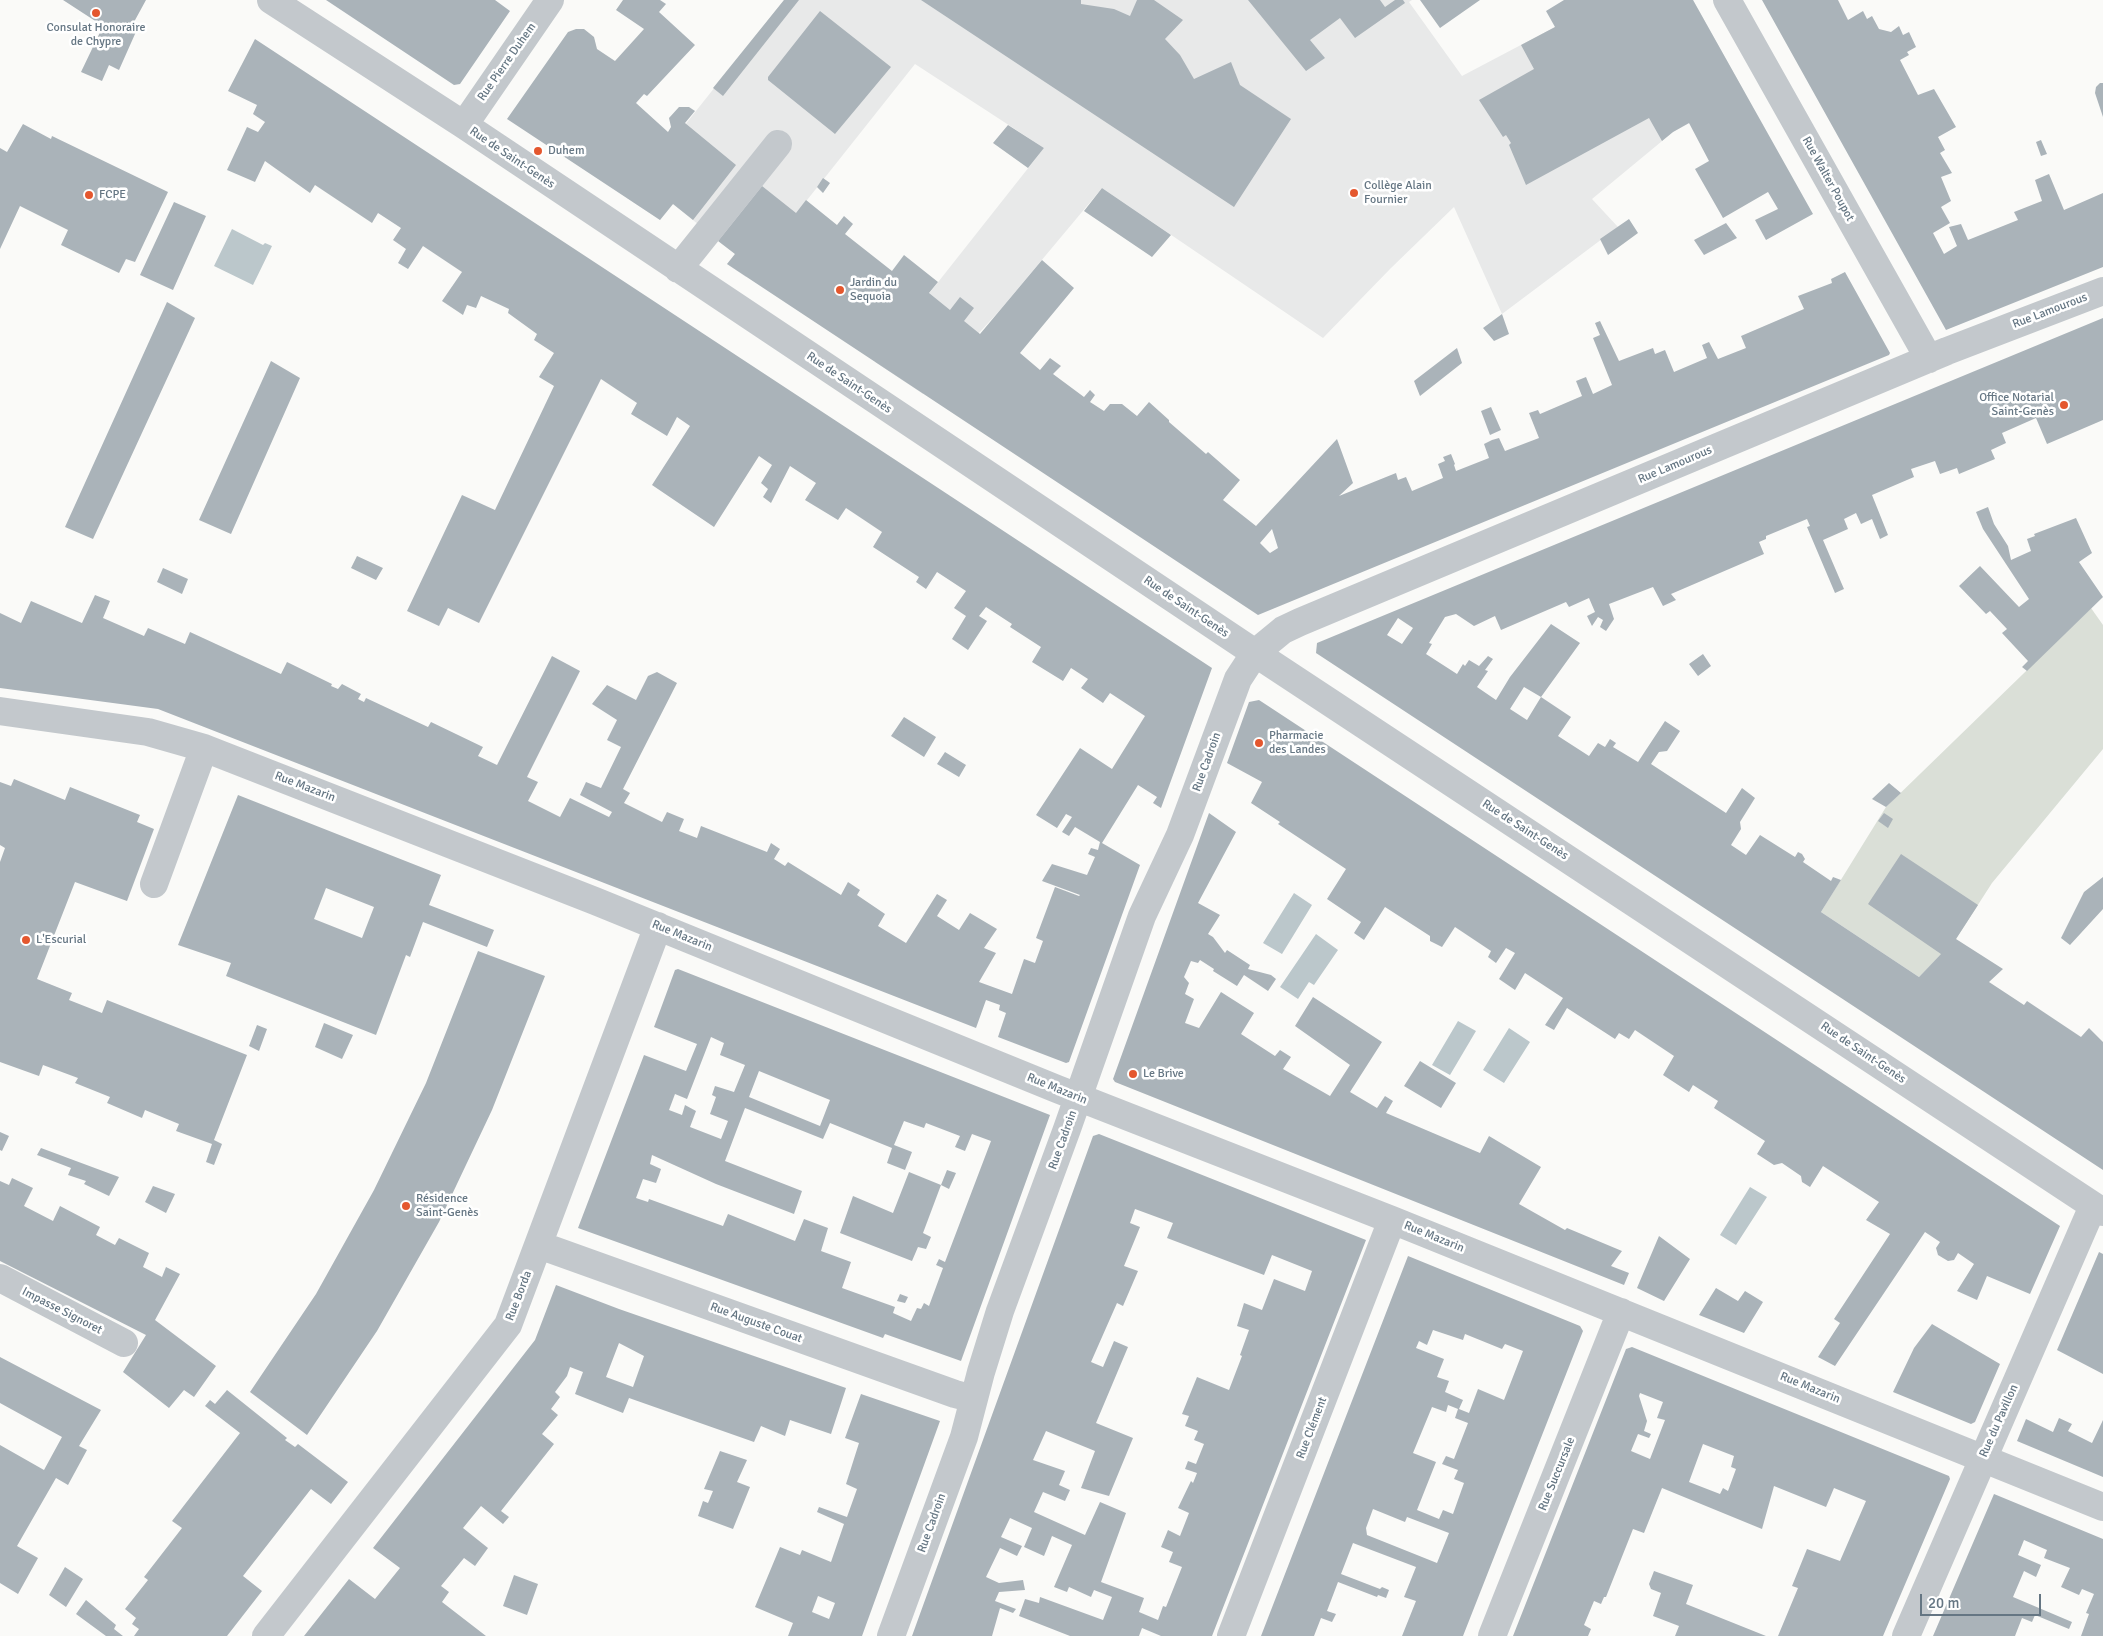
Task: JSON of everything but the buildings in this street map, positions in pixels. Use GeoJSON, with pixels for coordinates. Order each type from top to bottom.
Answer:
{"type":"FeatureCollection","features":[{"type":"Feature","properties":{"kind":"street","name":"Rue de Saint-Genès"},"geometry":{"type":"LineString","coordinates":[[271,0],[464,125],[1255,652],[2098,1209]]}},
{"type":"Feature","properties":{"kind":"street","name":"Rue Pierre Duhem"},"geometry":{"type":"LineString","coordinates":[[464,125],[550,0]]}},
{"type":"Feature","properties":{"kind":"street","name":"Rue Walter Poupot"},"geometry":{"type":"LineString","coordinates":[[1727,0],[1929,358]]}},
{"type":"Feature","properties":{"kind":"street"},"geometry":{"type":"LineString","coordinates":[[678,269],[778,144]]}},
{"type":"Feature","properties":{"kind":"street","name":"Rue Lamourous"},"geometry":{"type":"LineString","coordinates":[[1255,652],[1291,626],[1929,358],[2103,291]]}},
{"type":"Feature","properties":{"kind":"street","name":"Rue Cadroin"},"geometry":{"type":"LineString","coordinates":[[891,1636],[964,1437],[1000,1311],[1142,916],[1180,835],[1238,679],[1255,652]]}},
{"type":"Feature","properties":{"kind":"street","name":"Rue Mazarin"},"geometry":{"type":"LineString","coordinates":[[0,711],[148,732],[204,748],[658,926],[1078,1097],[1392,1220],[1984,1457],[2103,1507]]}},
{"type":"Feature","properties":{"kind":"street"},"geometry":{"type":"LineString","coordinates":[[154,884],[204,748]]}},
{"type":"Feature","properties":{"kind":"street","name":"Rue Borda"},"geometry":{"type":"LineString","coordinates":[[266,1636],[508,1325],[658,926]]}},
{"type":"Feature","properties":{"kind":"street","name":"Rue du Pavillon"},"geometry":{"type":"LineString","coordinates":[[1906,1636],[1984,1457],[2098,1209]]}},
{"type":"Feature","properties":{"kind":"street","name":"Rue Clément"},"geometry":{"type":"LineString","coordinates":[[1231,1636],[1392,1220]]}},
{"type":"Feature","properties":{"kind":"street","name":"Rue Auguste Couat"},"geometry":{"type":"LineString","coordinates":[[539,1245],[974,1399]]}},
{"type":"Feature","properties":{"kind":"street","name":"Impasse Signoret"},"geometry":{"type":"LineString","coordinates":[[0,1278],[124,1343]]}},
{"type":"Feature","properties":{"kind":"street","name":"Rue Succursale"},"geometry":{"type":"LineString","coordinates":[[1492,1636],[1621,1312]]}},
{"type":"Feature","properties":{"kind":"shaded area","name":"Collège Alain Fournier"},"geometry":{"type":"Polygon","coordinates":[[[784,0],[1412,0],[1409,2],[1462,76],[1555,27],[1693,0],[1745,93],[1673,132],[1592,199],[1618,227],[1502,314],[1454,207],[1323,338],[1102,188],[1000,310],[923,394],[875,362],[1044,148],[915,64],[746,277],[727,264],[735,254],[673,204],[660,220],[627,198],[784,0]]]}},
{"type":"Feature","properties":{"kind":"shaded area"},"geometry":{"type":"Polygon","coordinates":[[[232,229],[263,245],[265,243],[272,246],[253,285],[214,266],[232,229]]]}},
{"type":"Feature","properties":{"kind":"shaded area"},"geometry":{"type":"Polygon","coordinates":[[[2091,608],[2103,625],[2103,749],[1992,883],[1956,939],[1919,977],[1821,912],[1886,807],[2091,608]]]}},
{"type":"Feature","properties":{"kind":"shaded area"},"geometry":{"type":"Polygon","coordinates":[[[1294,893],[1312,905],[1282,954],[1263,943],[1294,893]]]}},
{"type":"Feature","properties":{"kind":"shaded area"},"geometry":{"type":"Polygon","coordinates":[[[1316,934],[1338,950],[1314,985],[1309,982],[1298,999],[1280,987],[1316,934]]]}},
{"type":"Feature","properties":{"kind":"shaded area"},"geometry":{"type":"Polygon","coordinates":[[[1458,1021],[1476,1031],[1450,1075],[1432,1065],[1458,1021]]]}},
{"type":"Feature","properties":{"kind":"shaded area"},"geometry":{"type":"Polygon","coordinates":[[[1509,1028],[1530,1042],[1504,1083],[1483,1070],[1509,1028]]]}},
{"type":"Feature","properties":{"kind":"shaded area"},"geometry":{"type":"Polygon","coordinates":[[[1750,1187],[1767,1197],[1736,1245],[1720,1235],[1750,1187]]]}},
{"type":"Feature","properties":{"kind":"place","name":"Consulat Honoraire de Chypre"},"geometry":{"type":"Point","coordinates":[96,13]}},
{"type":"Feature","properties":{"kind":"place","name":"Duhem"},"geometry":{"type":"Point","coordinates":[538,151]}},
{"type":"Feature","properties":{"kind":"place","name":"Collège Alain Fournier"},"geometry":{"type":"Point","coordinates":[1354,193]}},
{"type":"Feature","properties":{"kind":"place","name":"FCPE"},"geometry":{"type":"Point","coordinates":[89,195]}},
{"type":"Feature","properties":{"kind":"place","name":"Jardin du Sequoia"},"geometry":{"type":"Point","coordinates":[840,290]}},
{"type":"Feature","properties":{"kind":"place","name":"Office Notarial Saint-Genès"},"geometry":{"type":"Point","coordinates":[2064,405]}},
{"type":"Feature","properties":{"kind":"place","name":"Pharmacie des Landes"},"geometry":{"type":"Point","coordinates":[1259,743]}},
{"type":"Feature","properties":{"kind":"place","name":"L'Escurial"},"geometry":{"type":"Point","coordinates":[26,940]}},
{"type":"Feature","properties":{"kind":"place","name":"Le Brive"},"geometry":{"type":"Point","coordinates":[1133,1074]}},
{"type":"Feature","properties":{"kind":"place","name":"Résidence Saint-Genès"},"geometry":{"type":"Point","coordinates":[406,1206]}}]}
